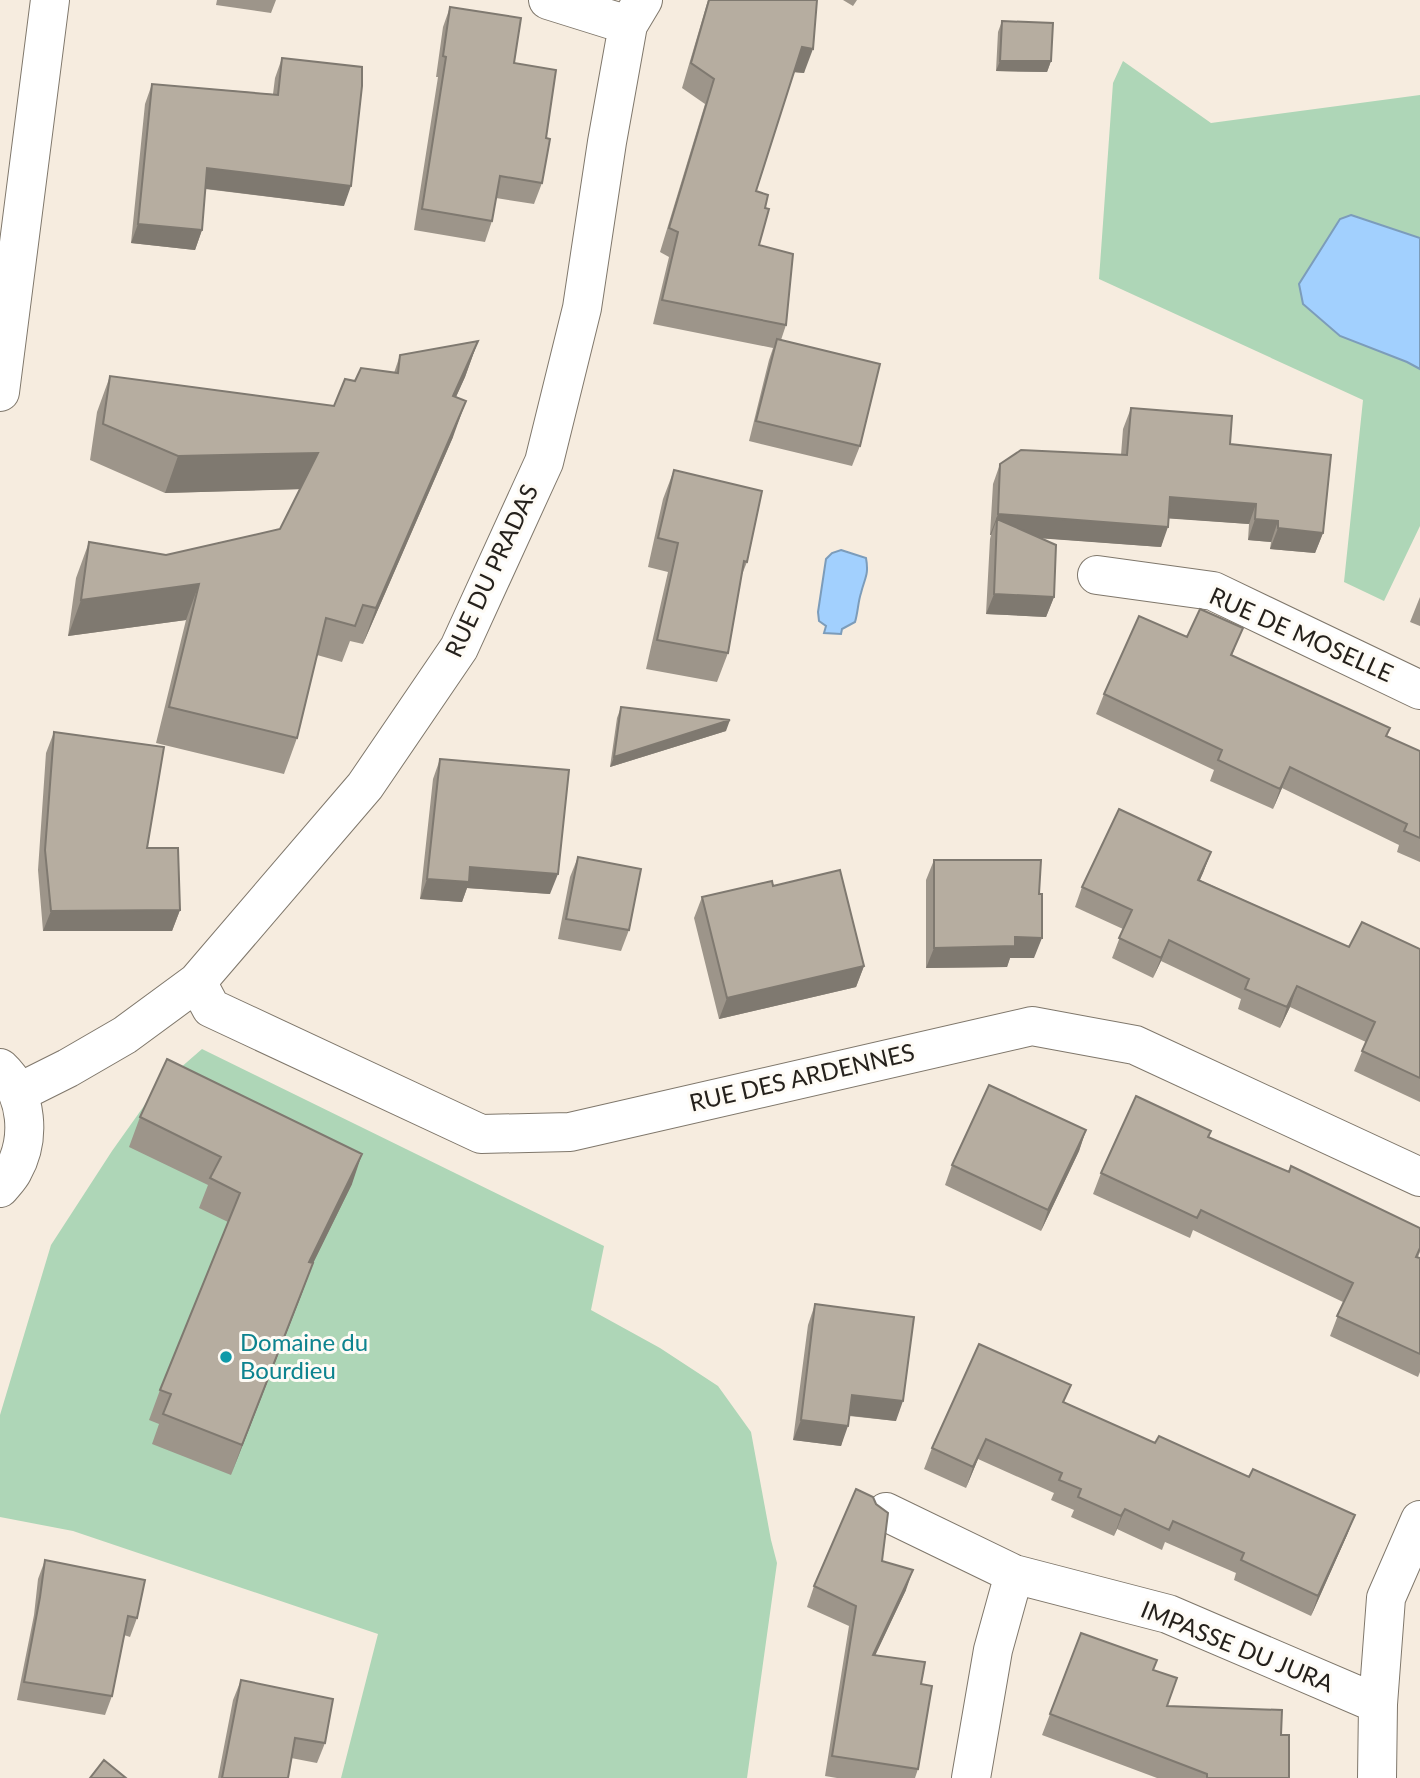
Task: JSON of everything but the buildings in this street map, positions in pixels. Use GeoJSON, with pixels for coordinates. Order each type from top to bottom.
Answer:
{"type":"FeatureCollection","features":[{"type":"Feature","properties":{"kind":"street"},"geometry":{"type":"LineString","coordinates":[[0,392],[50,0]]}},
{"type":"Feature","properties":{"kind":"street"},"geometry":{"type":"LineString","coordinates":[[548,0],[636,13]]}},
{"type":"Feature","properties":{"kind":"street","name":"RUE DU PRADAS"},"geometry":{"type":"LineString","coordinates":[[9,1081],[78,1062],[125,1035],[197,982],[365,786],[459,648],[544,461],[582,308],[607,142],[636,13]]}},
{"type":"Feature","properties":{"kind":"street","name":"RUE DE MOSELLE"},"geometry":{"type":"LineString","coordinates":[[1097,575],[1213,592],[1420,690]]}},
{"type":"Feature","properties":{"kind":"street","name":"RUE DES ARDENNES"},"geometry":{"type":"LineString","coordinates":[[197,982],[211,1008],[481,1134],[570,1132],[1032,1026],[1135,1045],[1420,1177]]}},
{"type":"Feature","properties":{"kind":"street"},"geometry":{"type":"LineString","coordinates":[[0,1188],[13,1171],[23,1145],[25,1120],[9,1081]]}},
{"type":"Feature","properties":{"kind":"street","name":"IMPASSE DU JURA"},"geometry":{"type":"LineString","coordinates":[[886,1511],[1014,1574],[1168,1614],[1378,1704]]}},
{"type":"Feature","properties":{"kind":"street"},"geometry":{"type":"LineString","coordinates":[[1377,1778],[1378,1704],[1386,1598],[1420,1520]]}},
{"type":"Feature","properties":{"kind":"street"},"geometry":{"type":"LineString","coordinates":[[971,1778],[993,1650],[1014,1574]]}},
{"type":"Feature","properties":{"kind":"green space"},"geometry":{"type":"Polygon","coordinates":[[[1123,61],[1211,123],[1420,95],[1420,526],[1384,601],[1344,582],[1363,400],[1099,279],[1113,83],[1123,61]]]}},
{"type":"Feature","properties":{"kind":"green space"},"geometry":{"type":"Polygon","coordinates":[[[202,1049],[604,1246],[591,1310],[660,1348],[718,1386],[751,1432],[777,1563],[747,1778],[341,1778],[378,1634],[73,1531],[0,1517],[0,1415],[51,1245],[156,1089],[202,1049]]]}},
{"type":"Feature","properties":{"kind":"water"},"geometry":{"type":"Polygon","coordinates":[[[1351,215],[1420,238],[1420,369],[1340,336],[1303,304],[1299,284],[1340,219],[1351,215]]]}},
{"type":"Feature","properties":{"kind":"water"},"geometry":{"type":"Polygon","coordinates":[[[841,550],[866,558],[866,576],[855,622],[842,629],[841,634],[824,633],[826,626],[819,621],[818,612],[826,559],[841,550]]]}},
{"type":"Feature","properties":{"kind":"place","name":"Domaine du Bourdieu"},"geometry":{"type":"Point","coordinates":[226,1357]}}]}
